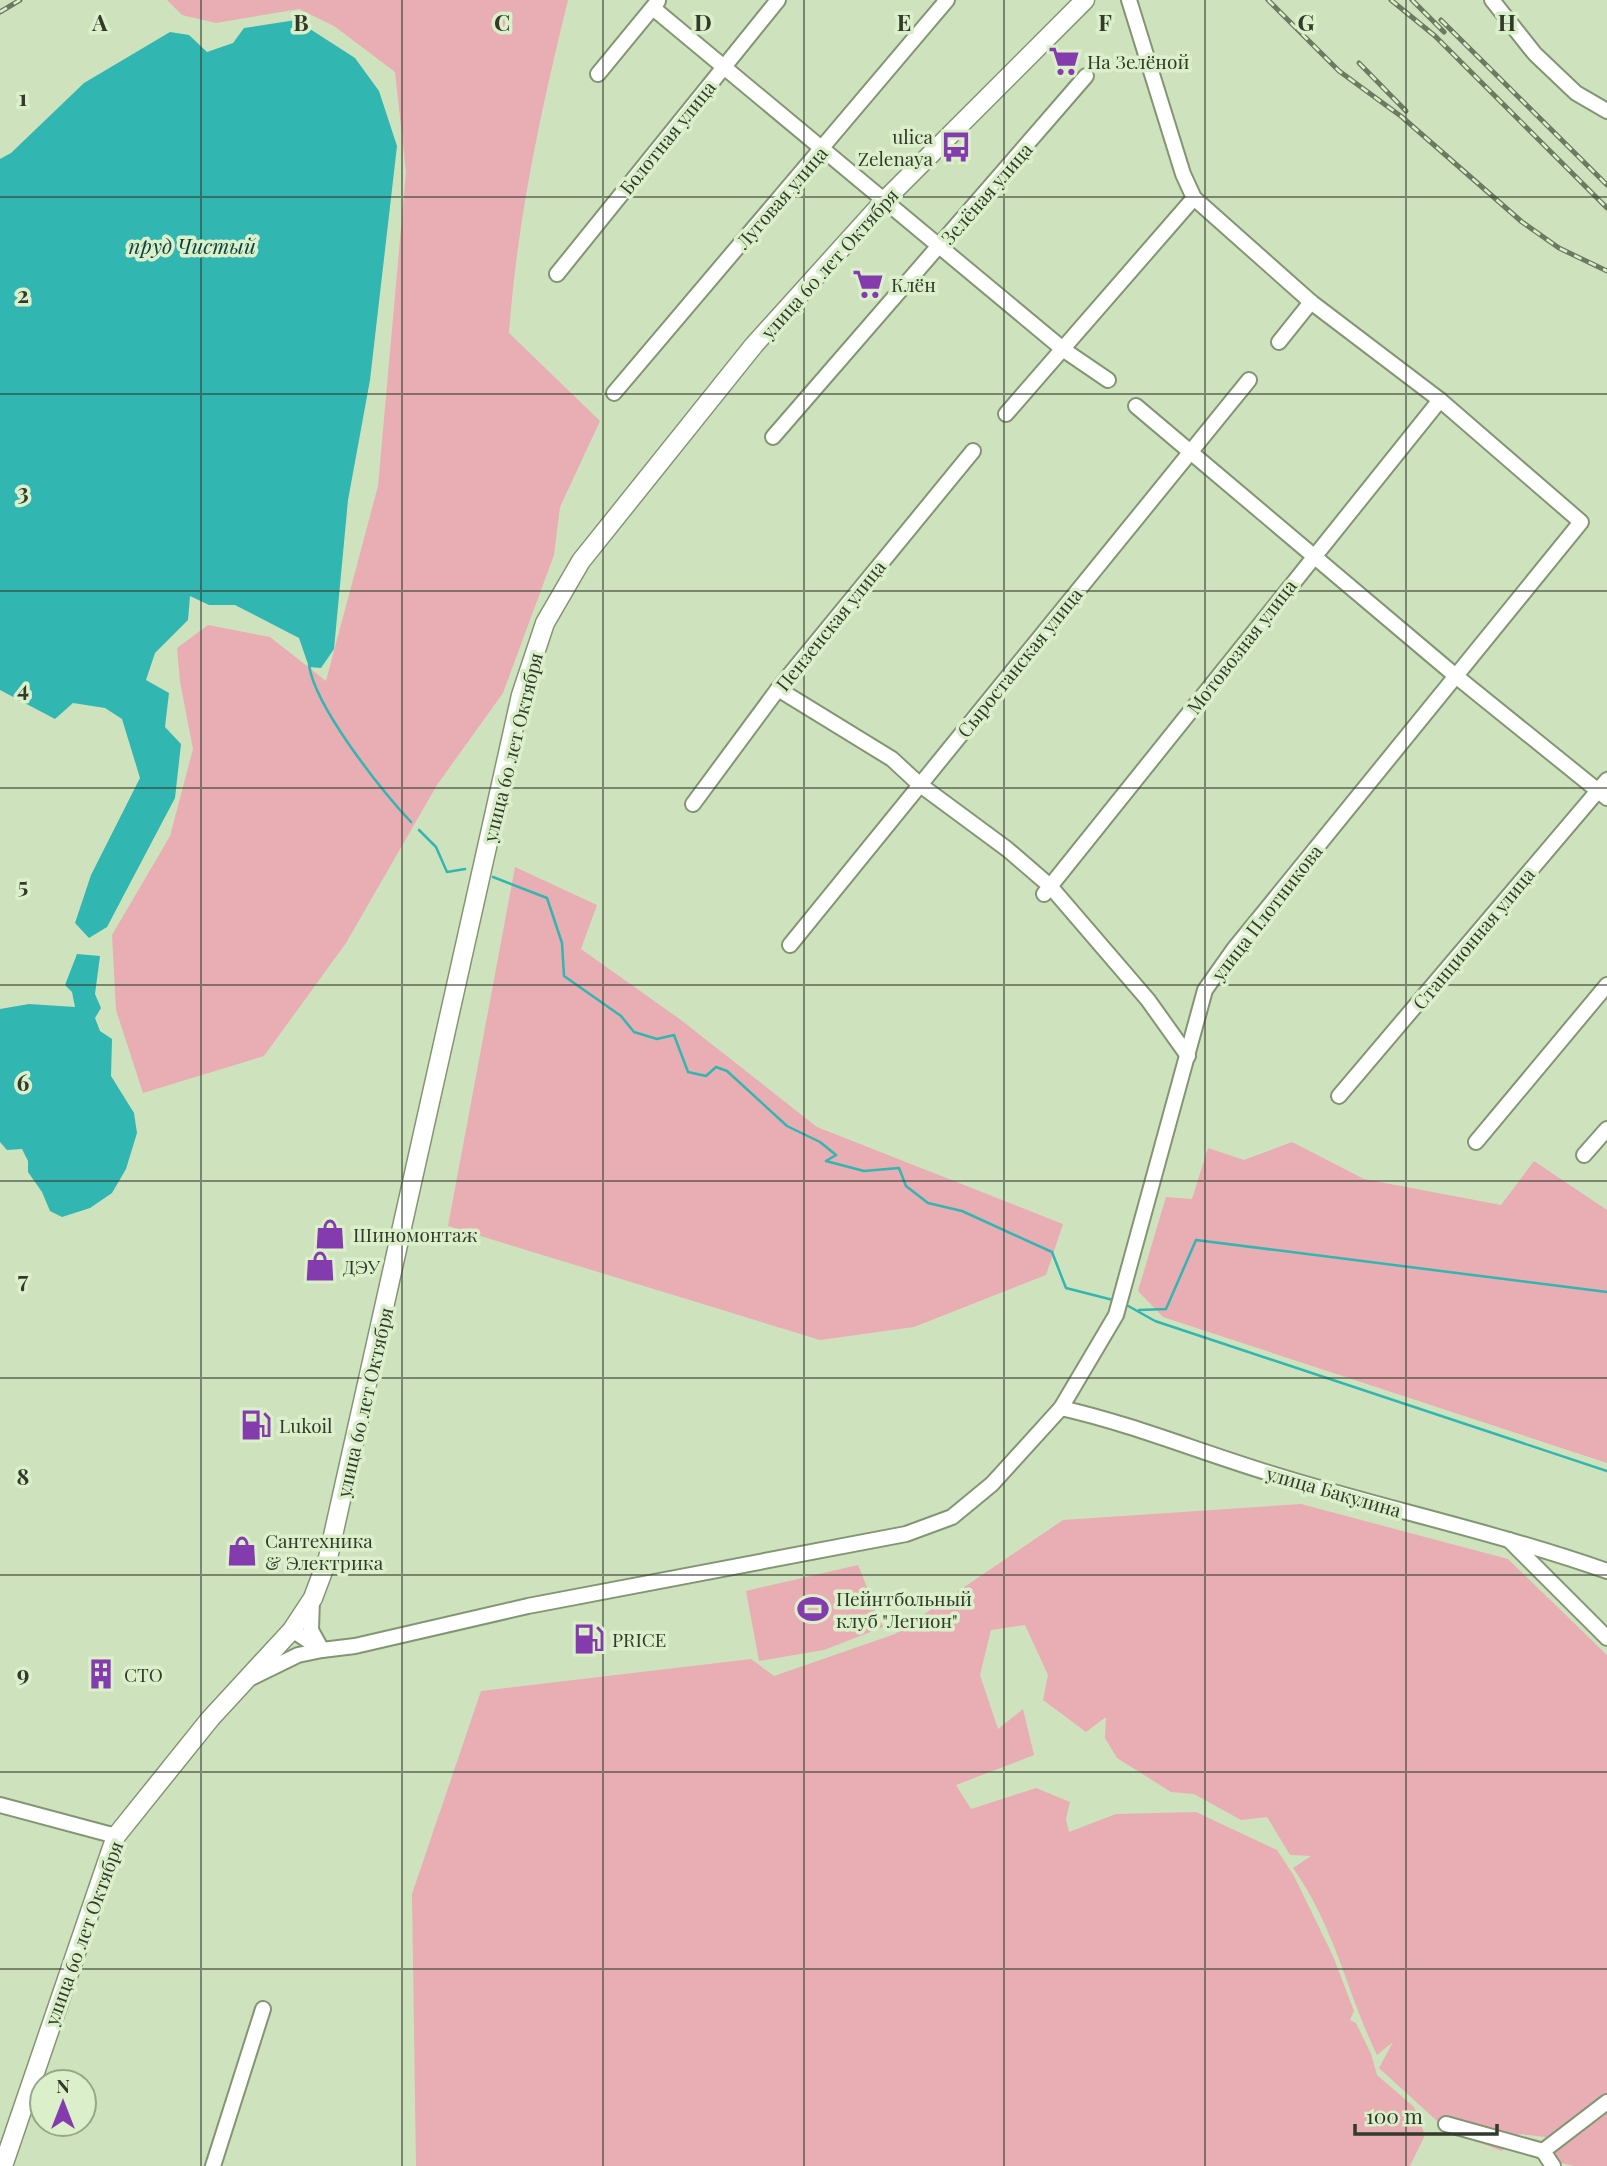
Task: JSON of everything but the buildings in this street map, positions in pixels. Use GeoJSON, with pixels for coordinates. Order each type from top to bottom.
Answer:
{"type":"FeatureCollection","features":[{"type":"Feature","properties":{"kind":"main road","name":"улица 60 лет Октября"},"geometry":{"type":"LineString","coordinates":[[3,2166],[116,1836],[210,1719],[292,1630],[313,1598],[328,1558],[521,695],[545,623],[582,562],[720,388],[884,201],[1085,0]]}},
{"type":"Feature","properties":{"kind":"street","name":"Болотная улица"},"geometry":{"type":"LineString","coordinates":[[557,274],[778,0]]}},
{"type":"Feature","properties":{"kind":"street","name":"Луговая улица"},"geometry":{"type":"LineString","coordinates":[[614,393],[947,0]]}},
{"type":"Feature","properties":{"kind":"street"},"geometry":{"type":"LineString","coordinates":[[1129,0],[1183,174],[1194,198],[1311,302],[1440,400]]}},
{"type":"Feature","properties":{"kind":"street"},"geometry":{"type":"LineString","coordinates":[[1492,0],[1535,54],[1576,93],[1607,111]]}},
{"type":"Feature","properties":{"kind":"street"},"geometry":{"type":"LineString","coordinates":[[598,74],[656,4],[724,66],[884,201],[1064,349],[1108,380]]}},
{"type":"Feature","properties":{"kind":"street","name":"Зелёная улица"},"geometry":{"type":"LineString","coordinates":[[774,437],[1086,76]]}},
{"type":"Feature","properties":{"kind":"street"},"geometry":{"type":"LineString","coordinates":[[1006,414],[1194,198]]}},
{"type":"Feature","properties":{"kind":"street"},"geometry":{"type":"LineString","coordinates":[[1279,342],[1311,302]]}},
{"type":"Feature","properties":{"kind":"street","name":"Сыростанская улица"},"geometry":{"type":"LineString","coordinates":[[790,945],[1248,380]]}},
{"type":"Feature","properties":{"kind":"street","name":"улица Плотникова"},"geometry":{"type":"LineString","coordinates":[[1061,1408],[1116,1315],[1205,990],[1234,949],[1581,522],[1440,400]]}},
{"type":"Feature","properties":{"kind":"street","name":"Мотовозная улица"},"geometry":{"type":"LineString","coordinates":[[1047,890],[1313,554],[1440,400]]}},
{"type":"Feature","properties":{"kind":"street"},"geometry":{"type":"LineString","coordinates":[[1136,406],[1457,677],[1604,790]]}},
{"type":"Feature","properties":{"kind":"street","name":"Пензенская улица"},"geometry":{"type":"LineString","coordinates":[[693,804],[778,689],[973,451]]}},
{"type":"Feature","properties":{"kind":"street"},"geometry":{"type":"LineString","coordinates":[[778,689],[891,759],[919,784],[1007,849],[1148,1000],[1188,1056]]}},
{"type":"Feature","properties":{"kind":"street","name":"Станционная улица"},"geometry":{"type":"LineString","coordinates":[[1339,1096],[1604,790]]}},
{"type":"Feature","properties":{"kind":"street"},"geometry":{"type":"LineString","coordinates":[[1476,1142],[1607,985]]}},
{"type":"Feature","properties":{"kind":"street"},"geometry":{"type":"LineString","coordinates":[[1584,1155],[1607,1129]]}},
{"type":"Feature","properties":{"kind":"street"},"geometry":{"type":"LineString","coordinates":[[244,1681],[298,1656],[322,1650],[355,1646],[528,1606],[906,1534],[951,1517],[992,1483],[1061,1408]]}},
{"type":"Feature","properties":{"kind":"street","name":"улица Бакулина"},"geometry":{"type":"LineString","coordinates":[[1061,1408],[1105,1418],[1269,1474],[1508,1539],[1607,1571]]}},
{"type":"Feature","properties":{"kind":"street"},"geometry":{"type":"LineString","coordinates":[[1508,1539],[1607,1638]]}},
{"type":"Feature","properties":{"kind":"street"},"geometry":{"type":"LineString","coordinates":[[313,1598],[310,1630],[322,1650]]}},
{"type":"Feature","properties":{"kind":"street"},"geometry":{"type":"LineString","coordinates":[[292,1630],[322,1650]]}},
{"type":"Feature","properties":{"kind":"street"},"geometry":{"type":"LineString","coordinates":[[0,1805],[116,1836]]}},
{"type":"Feature","properties":{"kind":"street"},"geometry":{"type":"LineString","coordinates":[[213,2166],[263,2009]]}},
{"type":"Feature","properties":{"kind":"street"},"geometry":{"type":"LineString","coordinates":[[1543,2151],[1607,2102]]}},
{"type":"Feature","properties":{"kind":"street"},"geometry":{"type":"LineString","coordinates":[[1446,2124],[1543,2151],[1553,2166]]}},
{"type":"Feature","properties":{"kind":"shaded area"},"geometry":{"type":"Polygon","coordinates":[[[167,0],[568,0],[531,165],[509,333],[600,421],[560,507],[554,555],[503,693],[437,785],[346,943],[264,1056],[143,1093],[116,1010],[112,935],[170,836],[193,749],[180,682],[177,648],[208,625],[270,637],[326,681],[378,486],[406,172],[395,72],[334,26],[299,9],[216,23],[182,15],[167,0]]]}},
{"type":"Feature","properties":{"kind":"shaded area"},"geometry":{"type":"Polygon","coordinates":[[[515,867],[597,905],[581,949],[681,1020],[817,1127],[1063,1224],[1046,1275],[914,1327],[820,1340],[448,1226],[515,867]]]}},
{"type":"Feature","properties":{"kind":"shaded area"},"geometry":{"type":"Polygon","coordinates":[[[1292,1142],[1364,1179],[1501,1205],[1534,1161],[1607,1210],[1607,1463],[1163,1317],[1138,1291],[1166,1197],[1192,1199],[1208,1148],[1244,1160],[1292,1142]]]}},
{"type":"Feature","properties":{"kind":"shaded area"},"geometry":{"type":"Polygon","coordinates":[[[1301,1504],[1508,1559],[1607,1655],[1607,2099],[1553,2138],[1520,2134],[1502,2151],[1448,2131],[1379,2068],[1393,2042],[1377,2055],[1330,1936],[1293,1868],[1311,1856],[1290,1855],[1267,1817],[1241,1820],[1194,1794],[1171,1792],[1117,1758],[1105,1738],[1106,1717],[1086,1732],[1043,1700],[1048,1675],[1025,1625],[991,1630],[980,1675],[998,1729],[1023,1709],[1034,1755],[956,1785],[971,1809],[1036,1788],[1070,1802],[1066,1819],[1069,1832],[1116,1814],[1196,1812],[1277,1850],[1294,1876],[1333,1956],[1354,2011],[1350,2020],[1356,2023],[1371,2054],[1377,2075],[1414,2107],[1425,2135],[1410,2166],[416,2166],[412,1894],[481,1691],[751,1659],[774,1676],[895,1634],[1063,1520],[1301,1504]]]}},
{"type":"Feature","properties":{"kind":"shaded area","name":"Пейнтбольный клуб \"Легион\""},"geometry":{"type":"Polygon","coordinates":[[[858,1565],[883,1627],[824,1650],[759,1661],[746,1591],[858,1565]]]}},
{"type":"Feature","properties":{"kind":"shaded area"},"geometry":{"type":"Polygon","coordinates":[[[1607,2103],[1607,2166],[1574,2166],[1553,2161],[1554,2142],[1585,2128],[1607,2103]]]}},
{"type":"Feature","properties":{"kind":"water","name":"пруд Чистый"},"geometry":{"type":"Polygon","coordinates":[[[296,20],[355,58],[379,91],[397,146],[370,380],[348,500],[334,649],[321,668],[309,667],[299,638],[235,605],[209,605],[190,596],[188,620],[155,653],[146,680],[169,693],[165,727],[181,744],[175,798],[107,927],[89,938],[75,923],[91,875],[140,778],[122,719],[105,708],[73,703],[55,719],[0,690],[0,159],[11,153],[84,83],[170,32],[189,35],[207,52],[233,43],[244,28],[296,20]]]}},
{"type":"Feature","properties":{"kind":"water"},"geometry":{"type":"Polygon","coordinates":[[[77,954],[100,956],[95,994],[101,1008],[95,1018],[100,1031],[112,1039],[111,1076],[134,1113],[137,1133],[126,1169],[112,1193],[90,1208],[62,1217],[50,1211],[42,1192],[28,1172],[28,1161],[22,1149],[7,1150],[0,1142],[0,1009],[29,1004],[75,1007],[72,992],[65,985],[77,954]]]}},
{"type":"Feature","properties":{"kind":"waterway"},"geometry":{"type":"LineString","coordinates":[[309,665],[323,703],[336,725],[383,790],[411,822]]}},
{"type":"Feature","properties":{"kind":"waterway"},"geometry":{"type":"LineString","coordinates":[[419,830],[436,847],[447,872],[465,869]]}},
{"type":"Feature","properties":{"kind":"waterway"},"geometry":{"type":"LineString","coordinates":[[493,877],[547,898],[562,943],[564,976],[621,1016],[634,1032],[657,1039],[674,1035],[688,1072],[706,1076],[716,1067],[727,1071],[787,1126],[820,1142],[836,1155],[826,1161],[864,1171],[899,1168],[906,1186],[928,1203],[962,1211],[1052,1252],[1066,1288],[1113,1300]]}},
{"type":"Feature","properties":{"kind":"waterway"},"geometry":{"type":"LineString","coordinates":[[1139,1310],[1166,1309],[1196,1240],[1607,1292]]}},
{"type":"Feature","properties":{"kind":"waterway"},"geometry":{"type":"LineString","coordinates":[[1123,1303],[1155,1321],[1607,1471]]}},
{"type":"Feature","properties":{"kind":"railway"},"geometry":{"type":"LineString","coordinates":[[0,12],[20,0]]}},
{"type":"Feature","properties":{"kind":"railway"},"geometry":{"type":"LineString","coordinates":[[1268,0],[1339,71],[1402,117],[1522,222],[1559,248],[1607,271]]}},
{"type":"Feature","properties":{"kind":"railway"},"geometry":{"type":"LineString","coordinates":[[1391,0],[1435,36],[1607,208]]}},
{"type":"Feature","properties":{"kind":"railway"},"geometry":{"type":"LineString","coordinates":[[1412,0],[1444,32]]}},
{"type":"Feature","properties":{"kind":"railway"},"geometry":{"type":"LineString","coordinates":[[1441,20],[1607,185]]}},
{"type":"Feature","properties":{"kind":"railway"},"geometry":{"type":"LineString","coordinates":[[1359,63],[1406,111]]}},
{"type":"Feature","properties":{"kind":"place","name":"На Зелёной"},"geometry":{"type":"Point","coordinates":[1064,61]}},
{"type":"Feature","properties":{"kind":"place","name":"ulica Zelenaya"},"geometry":{"type":"Point","coordinates":[956,147]}},
{"type":"Feature","properties":{"kind":"place","name":"Клён"},"geometry":{"type":"Point","coordinates":[868,284]}},
{"type":"Feature","properties":{"kind":"place","name":"Шиномонтаж"},"geometry":{"type":"Point","coordinates":[330,1234]}},
{"type":"Feature","properties":{"kind":"place","name":"ДЭУ"},"geometry":{"type":"Point","coordinates":[320,1266]}},
{"type":"Feature","properties":{"kind":"place","name":"Lukoil"},"geometry":{"type":"Point","coordinates":[256,1425]}},
{"type":"Feature","properties":{"kind":"place","name":"Сантехника & Электрика"},"geometry":{"type":"Point","coordinates":[242,1551]}},
{"type":"Feature","properties":{"kind":"place","name":"Пейнтбольный клуб \"Легион\""},"geometry":{"type":"Point","coordinates":[813,1609]}},
{"type":"Feature","properties":{"kind":"place","name":"PRICE"},"geometry":{"type":"Point","coordinates":[589,1639]}},
{"type":"Feature","properties":{"kind":"place","name":"СТО"},"geometry":{"type":"Point","coordinates":[101,1674]}}]}
